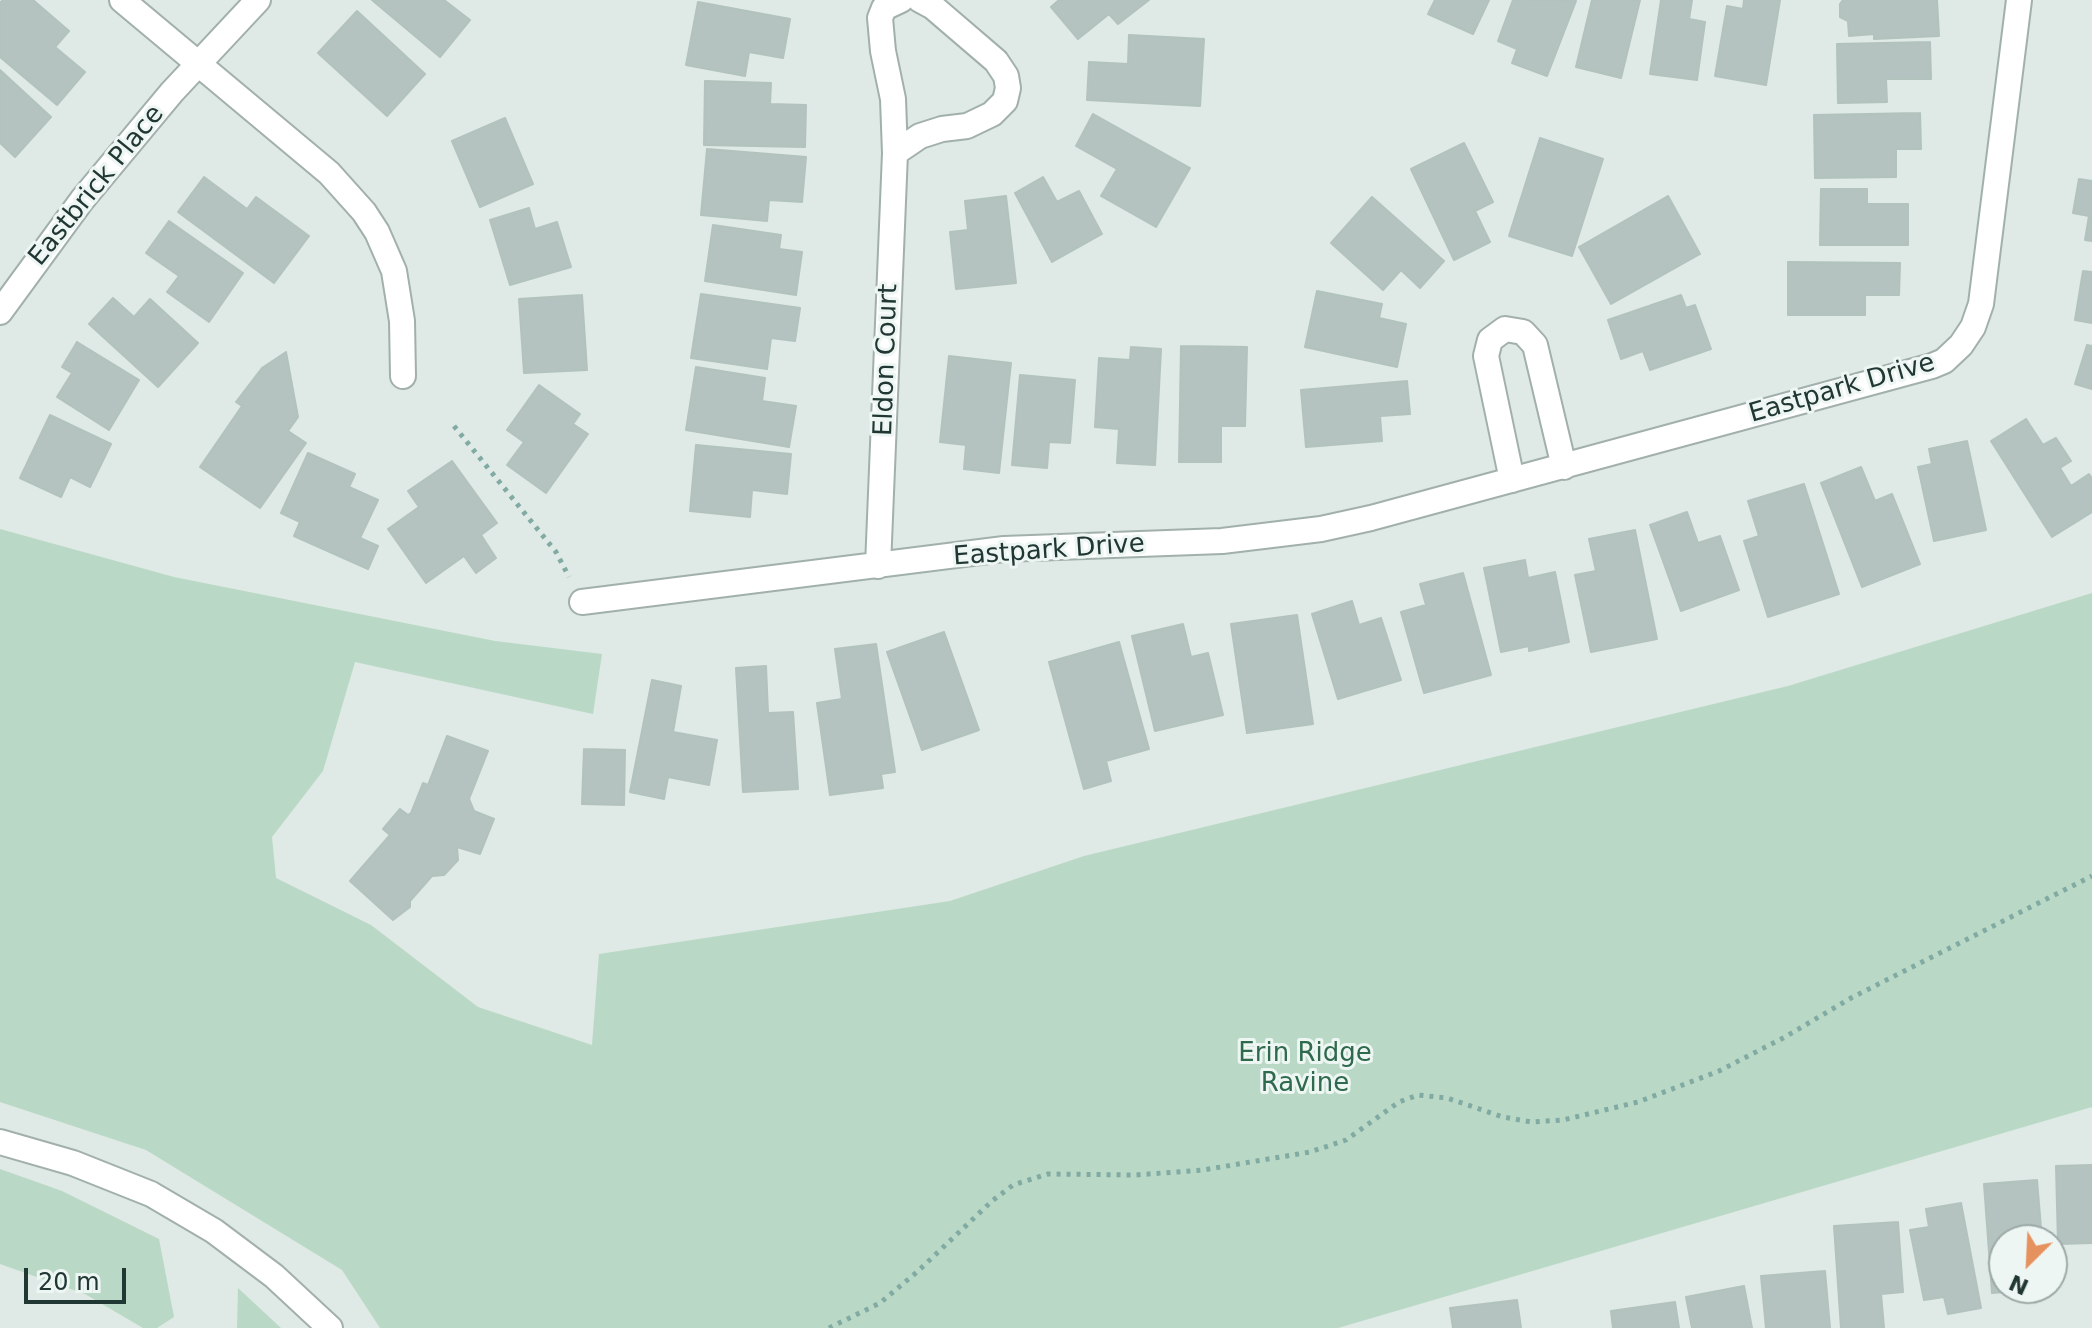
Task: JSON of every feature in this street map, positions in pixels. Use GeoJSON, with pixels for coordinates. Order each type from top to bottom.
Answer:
{"type":"FeatureCollection","features":[{"type":"Feature","properties":{"kind":"street"},"geometry":{"type":"LineString","coordinates":[[122,0],[329,173],[364,212],[377,232],[394,271],[402,321],[403,376]]}},
{"type":"Feature","properties":{"kind":"street","name":"Eastbrick Place"},"geometry":{"type":"LineString","coordinates":[[0,312],[82,200],[198,64],[258,0]]}},
{"type":"Feature","properties":{"kind":"street","name":"Eldon Court"},"geometry":{"type":"LineString","coordinates":[[878,566],[895,153],[893,99],[880,18],[891,2],[901,0]]}},
{"type":"Feature","properties":{"kind":"street"},"geometry":{"type":"LineString","coordinates":[[895,153],[920,136],[967,126],[992,114],[1005,101],[1008,88],[1006,76],[996,61],[933,7],[920,0]]}},
{"type":"Feature","properties":{"kind":"street","name":"Eastpark Drive"},"geometry":{"type":"LineString","coordinates":[[582,602],[1004,549],[1173,544],[1268,537],[1371,518],[1944,361],[1961,345],[1973,327],[1984,290],[2019,0]]}},
{"type":"Feature","properties":{"kind":"street"},"geometry":{"type":"LineString","coordinates":[[1512,480],[1486,356],[1490,340],[1505,329],[1523,332],[1535,345],[1564,467]]}},
{"type":"Feature","properties":{"kind":"street"},"geometry":{"type":"LineString","coordinates":[[0,1142],[73,1163],[151,1194],[214,1231],[274,1276],[330,1328]]}},
{"type":"Feature","properties":{"kind":"path"},"geometry":{"type":"LineString","coordinates":[[454,426],[556,552],[582,602]]}},
{"type":"Feature","properties":{"kind":"path"},"geometry":{"type":"LineString","coordinates":[[829,1328],[880,1303],[1013,1185],[1048,1174],[1135,1175],[1203,1170],[1310,1152],[1346,1140],[1399,1102],[1418,1095],[1447,1098],[1503,1117],[1531,1122],[1563,1120],[1638,1102],[1719,1071],[1864,991],[2092,876]]}},
{"type":"Feature","properties":{"kind":"green space","name":"Erin Ridge Ravine"},"geometry":{"type":"Polygon","coordinates":[[[0,529],[174,577],[495,641],[602,654],[593,714],[355,662],[323,771],[272,837],[276,878],[371,925],[478,1007],[592,1045],[599,954],[950,901],[1084,856],[1788,686],[2092,593],[2092,1107],[1338,1328],[380,1328],[342,1270],[146,1150],[0,1102],[0,529]]]}},
{"type":"Feature","properties":{"kind":"green space"},"geometry":{"type":"Polygon","coordinates":[[[0,1169],[62,1191],[159,1239],[174,1317],[157,1328],[143,1328],[85,1294],[0,1264],[0,1169]]]}},
{"type":"Feature","properties":{"kind":"green space"},"geometry":{"type":"Polygon","coordinates":[[[238,1288],[281,1328],[237,1328],[238,1288]]]}},
{"type":"Feature","properties":{"kind":"building"},"geometry":{"type":"Polygon","coordinates":[[[3,0],[33,0],[69,31],[55,47],[85,72],[57,105],[0,57],[0,3],[3,0]]]}},
{"type":"Feature","properties":{"kind":"building"},"geometry":{"type":"Polygon","coordinates":[[[372,0],[444,0],[470,20],[440,57],[372,0]]]}},
{"type":"Feature","properties":{"kind":"building"},"geometry":{"type":"Polygon","coordinates":[[[1059,0],[1149,0],[1118,24],[1109,14],[1078,39],[1051,7],[1059,0]]]}},
{"type":"Feature","properties":{"kind":"building"},"geometry":{"type":"Polygon","coordinates":[[[1435,0],[1489,0],[1473,34],[1428,14],[1435,0]]]}},
{"type":"Feature","properties":{"kind":"building"},"geometry":{"type":"Polygon","coordinates":[[[1513,0],[1576,1],[1547,76],[1512,63],[1517,49],[1498,41],[1513,0]]]}},
{"type":"Feature","properties":{"kind":"building"},"geometry":{"type":"Polygon","coordinates":[[[1592,0],[1640,0],[1621,78],[1576,67],[1592,0]]]}},
{"type":"Feature","properties":{"kind":"building"},"geometry":{"type":"Polygon","coordinates":[[[1661,0],[1692,0],[1689,19],[1705,22],[1697,80],[1650,74],[1661,0]]]}},
{"type":"Feature","properties":{"kind":"building"},"geometry":{"type":"Polygon","coordinates":[[[1744,0],[1780,0],[1766,85],[1715,76],[1727,6],[1743,9],[1744,0]]]}},
{"type":"Feature","properties":{"kind":"building"},"geometry":{"type":"Polygon","coordinates":[[[1843,0],[1937,0],[1939,36],[1874,39],[1874,34],[1849,36],[1848,21],[1840,17],[1843,0]]]}},
{"type":"Feature","properties":{"kind":"building"},"geometry":{"type":"Polygon","coordinates":[[[698,2],[790,19],[783,58],[749,52],[745,76],[686,65],[698,2]]]}},
{"type":"Feature","properties":{"kind":"building"},"geometry":{"type":"Polygon","coordinates":[[[357,11],[425,74],[387,116],[318,53],[357,11]]]}},
{"type":"Feature","properties":{"kind":"building"},"geometry":{"type":"Polygon","coordinates":[[[1129,35],[1204,39],[1200,106],[1087,100],[1089,62],[1128,64],[1129,35]]]}},
{"type":"Feature","properties":{"kind":"building"},"geometry":{"type":"Polygon","coordinates":[[[1930,42],[1931,79],[1886,79],[1887,102],[1838,103],[1837,44],[1930,42]]]}},
{"type":"Feature","properties":{"kind":"building"},"geometry":{"type":"Polygon","coordinates":[[[0,70],[51,117],[15,157],[0,143],[0,70]]]}},
{"type":"Feature","properties":{"kind":"building"},"geometry":{"type":"Polygon","coordinates":[[[705,81],[771,83],[770,104],[806,105],[805,147],[704,145],[705,81]]]}},
{"type":"Feature","properties":{"kind":"building"},"geometry":{"type":"Polygon","coordinates":[[[1920,113],[1921,149],[1896,149],[1896,177],[1815,178],[1814,115],[1920,113]]]}},
{"type":"Feature","properties":{"kind":"building"},"geometry":{"type":"Polygon","coordinates":[[[1093,114],[1190,168],[1156,227],[1101,196],[1117,169],[1076,146],[1093,114]]]}},
{"type":"Feature","properties":{"kind":"building"},"geometry":{"type":"Polygon","coordinates":[[[505,118],[533,184],[480,207],[452,141],[505,118]]]}},
{"type":"Feature","properties":{"kind":"building"},"geometry":{"type":"Polygon","coordinates":[[[1540,138],[1603,159],[1572,256],[1509,236],[1540,138]]]}},
{"type":"Feature","properties":{"kind":"building"},"geometry":{"type":"Polygon","coordinates":[[[1464,143],[1493,202],[1475,211],[1490,242],[1454,260],[1411,169],[1464,143]]]}},
{"type":"Feature","properties":{"kind":"building"},"geometry":{"type":"Polygon","coordinates":[[[707,149],[806,157],[802,202],[769,200],[767,221],[701,215],[707,149]]]}},
{"type":"Feature","properties":{"kind":"building"},"geometry":{"type":"Polygon","coordinates":[[[204,177],[247,209],[256,197],[309,236],[274,283],[178,212],[204,177]]]}},
{"type":"Feature","properties":{"kind":"building"},"geometry":{"type":"Polygon","coordinates":[[[1043,177],[1057,202],[1079,191],[1102,234],[1052,262],[1015,193],[1043,177]]]}},
{"type":"Feature","properties":{"kind":"building"},"geometry":{"type":"Polygon","coordinates":[[[2079,179],[2092,181],[2092,241],[2085,240],[2089,216],[2073,213],[2079,179]]]}},
{"type":"Feature","properties":{"kind":"building"},"geometry":{"type":"Polygon","coordinates":[[[1821,189],[1867,189],[1867,204],[1908,204],[1908,245],[1820,245],[1821,189]]]}},
{"type":"Feature","properties":{"kind":"building"},"geometry":{"type":"Polygon","coordinates":[[[1006,196],[1016,283],[956,289],[950,232],[968,230],[965,201],[1006,196]]]}},
{"type":"Feature","properties":{"kind":"building"},"geometry":{"type":"Polygon","coordinates":[[[1668,196],[1700,254],[1611,304],[1579,247],[1668,196]]]}},
{"type":"Feature","properties":{"kind":"building"},"geometry":{"type":"Polygon","coordinates":[[[1372,197],[1444,261],[1420,288],[1401,270],[1383,290],[1331,243],[1372,197]]]}},
{"type":"Feature","properties":{"kind":"building"},"geometry":{"type":"Polygon","coordinates":[[[529,208],[535,229],[557,222],[571,267],[510,285],[490,220],[529,208]]]}},
{"type":"Feature","properties":{"kind":"building"},"geometry":{"type":"Polygon","coordinates":[[[169,221],[243,273],[209,322],[167,292],[179,276],[146,253],[169,221]]]}},
{"type":"Feature","properties":{"kind":"building"},"geometry":{"type":"Polygon","coordinates":[[[713,225],[781,235],[779,249],[802,252],[796,295],[705,281],[713,225]]]}},
{"type":"Feature","properties":{"kind":"building"},"geometry":{"type":"Polygon","coordinates":[[[1788,262],[1900,263],[1899,295],[1865,295],[1865,315],[1788,315],[1788,262]]]}},
{"type":"Feature","properties":{"kind":"building"},"geometry":{"type":"Polygon","coordinates":[[[2083,271],[2092,272],[2092,323],[2075,320],[2083,271]]]}},
{"type":"Feature","properties":{"kind":"building"},"geometry":{"type":"Polygon","coordinates":[[[1317,291],[1382,304],[1379,318],[1406,324],[1397,367],[1305,347],[1317,291]]]}},
{"type":"Feature","properties":{"kind":"building"},"geometry":{"type":"Polygon","coordinates":[[[701,294],[800,308],[795,341],[771,338],[767,369],[691,358],[701,294]]]}},
{"type":"Feature","properties":{"kind":"building"},"geometry":{"type":"Polygon","coordinates":[[[582,295],[587,370],[524,373],[519,299],[582,295]]]}},
{"type":"Feature","properties":{"kind":"building"},"geometry":{"type":"Polygon","coordinates":[[[1681,295],[1686,308],[1695,305],[1711,349],[1650,370],[1643,351],[1621,359],[1608,320],[1681,295]]]}},
{"type":"Feature","properties":{"kind":"building"},"geometry":{"type":"Polygon","coordinates":[[[113,298],[134,317],[150,299],[198,343],[158,387],[89,324],[113,298]]]}},
{"type":"Feature","properties":{"kind":"building"},"geometry":{"type":"Polygon","coordinates":[[[77,342],[139,380],[109,430],[57,397],[72,373],[62,367],[77,342]]]}},
{"type":"Feature","properties":{"kind":"building"},"geometry":{"type":"Polygon","coordinates":[[[2087,345],[2092,346],[2092,389],[2075,384],[2087,345]]]}},
{"type":"Feature","properties":{"kind":"building"},"geometry":{"type":"Polygon","coordinates":[[[1181,346],[1247,347],[1245,426],[1221,426],[1221,462],[1179,462],[1181,346]]]}},
{"type":"Feature","properties":{"kind":"building"},"geometry":{"type":"Polygon","coordinates":[[[1131,347],[1161,349],[1155,465],[1117,463],[1119,429],[1095,427],[1099,358],[1130,360],[1131,347]]]}},
{"type":"Feature","properties":{"kind":"building"},"geometry":{"type":"Polygon","coordinates":[[[286,352],[298,417],[288,431],[306,443],[260,508],[200,467],[242,406],[236,402],[262,368],[286,352]]]}},
{"type":"Feature","properties":{"kind":"building"},"geometry":{"type":"Polygon","coordinates":[[[949,356],[1011,363],[999,473],[964,469],[966,445],[940,442],[949,356]]]}},
{"type":"Feature","properties":{"kind":"building"},"geometry":{"type":"Polygon","coordinates":[[[696,367],[765,378],[762,401],[796,406],[789,447],[686,430],[696,367]]]}},
{"type":"Feature","properties":{"kind":"building"},"geometry":{"type":"Polygon","coordinates":[[[1020,375],[1075,380],[1070,443],[1049,442],[1047,468],[1012,465],[1020,375]]]}},
{"type":"Feature","properties":{"kind":"building"},"geometry":{"type":"Polygon","coordinates":[[[1407,381],[1410,414],[1380,416],[1382,441],[1306,447],[1301,390],[1407,381]]]}},
{"type":"Feature","properties":{"kind":"building"},"geometry":{"type":"Polygon","coordinates":[[[539,385],[580,414],[573,424],[588,434],[546,493],[507,465],[524,442],[507,430],[539,385]]]}},
{"type":"Feature","properties":{"kind":"building"},"geometry":{"type":"Polygon","coordinates":[[[50,415],[111,444],[90,487],[70,477],[61,497],[20,478],[50,415]]]}},
{"type":"Feature","properties":{"kind":"building"},"geometry":{"type":"Polygon","coordinates":[[[2026,419],[2043,445],[2056,438],[2071,461],[2060,468],[2071,486],[2089,474],[2092,479],[2092,512],[2052,537],[1991,441],[2026,419]]]}},
{"type":"Feature","properties":{"kind":"building"},"geometry":{"type":"Polygon","coordinates":[[[1967,441],[1986,530],[1934,541],[1918,467],[1932,464],[1929,449],[1967,441]]]}},
{"type":"Feature","properties":{"kind":"building"},"geometry":{"type":"Polygon","coordinates":[[[696,445],[791,454],[787,494],[752,490],[750,517],[690,511],[696,445]]]}},
{"type":"Feature","properties":{"kind":"building"},"geometry":{"type":"Polygon","coordinates":[[[308,453],[355,474],[349,487],[378,500],[360,538],[378,546],[368,569],[294,536],[300,522],[281,513],[308,453]]]}},
{"type":"Feature","properties":{"kind":"building"},"geometry":{"type":"Polygon","coordinates":[[[452,461],[497,523],[481,535],[496,558],[476,573],[464,556],[426,583],[388,529],[419,507],[408,491],[452,461]]]}},
{"type":"Feature","properties":{"kind":"building"},"geometry":{"type":"Polygon","coordinates":[[[1861,467],[1875,501],[1892,494],[1920,564],[1862,587],[1821,483],[1861,467]]]}},
{"type":"Feature","properties":{"kind":"building"},"geometry":{"type":"Polygon","coordinates":[[[1804,484],[1839,594],[1768,617],[1744,541],[1759,536],[1748,501],[1804,484]]]}},
{"type":"Feature","properties":{"kind":"building"},"geometry":{"type":"Polygon","coordinates":[[[1687,512],[1698,543],[1720,536],[1739,590],[1681,611],[1650,525],[1687,512]]]}},
{"type":"Feature","properties":{"kind":"building"},"geometry":{"type":"Polygon","coordinates":[[[1635,530],[1657,639],[1591,652],[1575,575],[1596,571],[1589,539],[1635,530]]]}},
{"type":"Feature","properties":{"kind":"building"},"geometry":{"type":"Polygon","coordinates":[[[1525,560],[1528,578],[1555,572],[1569,642],[1529,651],[1529,646],[1501,652],[1484,568],[1525,560]]]}},
{"type":"Feature","properties":{"kind":"building"},"geometry":{"type":"Polygon","coordinates":[[[1463,573],[1491,675],[1424,693],[1401,612],[1426,605],[1420,584],[1463,573]]]}},
{"type":"Feature","properties":{"kind":"building"},"geometry":{"type":"Polygon","coordinates":[[[1352,601],[1359,625],[1381,618],[1401,680],[1338,699],[1312,614],[1352,601]]]}},
{"type":"Feature","properties":{"kind":"building"},"geometry":{"type":"Polygon","coordinates":[[[1297,615],[1313,724],[1247,733],[1231,624],[1297,615]]]}},
{"type":"Feature","properties":{"kind":"building"},"geometry":{"type":"Polygon","coordinates":[[[1183,624],[1191,657],[1208,653],[1223,715],[1155,731],[1132,636],[1183,624]]]}},
{"type":"Feature","properties":{"kind":"building"},"geometry":{"type":"Polygon","coordinates":[[[944,632],[979,730],[922,750],[887,652],[944,632]]]}},
{"type":"Feature","properties":{"kind":"building"},"geometry":{"type":"Polygon","coordinates":[[[1119,642],[1149,749],[1106,761],[1111,781],[1084,789],[1049,662],[1119,642]]]}},
{"type":"Feature","properties":{"kind":"building"},"geometry":{"type":"Polygon","coordinates":[[[876,644],[895,772],[881,774],[883,788],[830,795],[817,703],[842,699],[835,649],[876,644]]]}},
{"type":"Feature","properties":{"kind":"building"},"geometry":{"type":"Polygon","coordinates":[[[766,666],[768,713],[793,712],[798,789],[743,792],[736,668],[766,666]]]}},
{"type":"Feature","properties":{"kind":"building"},"geometry":{"type":"Polygon","coordinates":[[[652,680],[681,686],[673,732],[717,740],[709,785],[668,777],[664,799],[630,792],[652,680]]]}},
{"type":"Feature","properties":{"kind":"building"},"geometry":{"type":"Polygon","coordinates":[[[447,736],[488,751],[469,799],[474,811],[494,819],[480,854],[457,847],[458,860],[444,875],[432,876],[410,901],[410,907],[393,920],[350,881],[390,835],[383,829],[400,809],[408,815],[411,813],[423,783],[428,785],[447,736]]]}},
{"type":"Feature","properties":{"kind":"building"},"geometry":{"type":"Polygon","coordinates":[[[584,749],[625,750],[624,805],[582,804],[584,749]]]}},
{"type":"Feature","properties":{"kind":"building"},"geometry":{"type":"Polygon","coordinates":[[[2092,1165],[2092,1243],[2068,1244],[2068,1224],[2057,1224],[2056,1166],[2092,1165]]]}},
{"type":"Feature","properties":{"kind":"building"},"geometry":{"type":"Polygon","coordinates":[[[2037,1180],[2041,1224],[1988,1224],[1988,1238],[1984,1184],[2037,1180]]]}},
{"type":"Feature","properties":{"kind":"building"},"geometry":{"type":"Polygon","coordinates":[[[1961,1203],[1981,1308],[1948,1314],[1944,1297],[1924,1300],[1910,1230],[1929,1227],[1926,1209],[1961,1203]]]}},
{"type":"Feature","properties":{"kind":"building"},"geometry":{"type":"Polygon","coordinates":[[[1898,1222],[1903,1292],[1881,1294],[1884,1328],[1841,1328],[1834,1226],[1898,1222]]]}},
{"type":"Feature","properties":{"kind":"building"},"geometry":{"type":"Polygon","coordinates":[[[1825,1271],[1830,1328],[1766,1328],[1761,1276],[1825,1271]]]}},
{"type":"Feature","properties":{"kind":"building"},"geometry":{"type":"Polygon","coordinates":[[[1744,1286],[1752,1328],[1692,1328],[1686,1297],[1744,1286]]]}},
{"type":"Feature","properties":{"kind":"building"},"geometry":{"type":"Polygon","coordinates":[[[1517,1300],[1521,1328],[1453,1328],[1450,1308],[1517,1300]]]}},
{"type":"Feature","properties":{"kind":"building"},"geometry":{"type":"Polygon","coordinates":[[[1675,1302],[1679,1328],[1613,1328],[1611,1311],[1675,1302]]]}}]}
